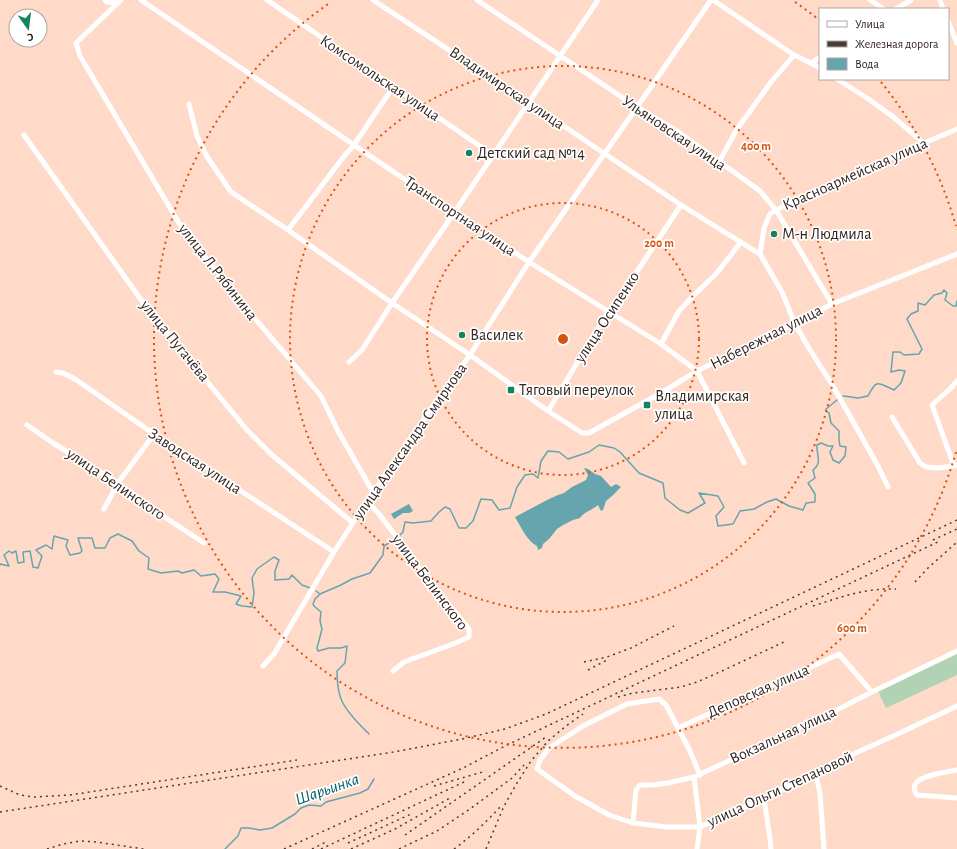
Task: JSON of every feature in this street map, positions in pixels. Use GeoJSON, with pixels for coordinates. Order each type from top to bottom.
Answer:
{"type":"FeatureCollection","features":[{"type":"Feature","properties":{"kind":"street"},"geometry":{"type":"LineString","coordinates":[[105,0],[107,2],[119,2]]}},
{"type":"Feature","properties":{"kind":"street","name":"Транспортная улица"},"geometry":{"type":"LineString","coordinates":[[141,0],[454,213],[608,312],[661,344],[697,371],[744,463]]}},
{"type":"Feature","properties":{"kind":"street","name":"Комсомольская улица"},"geometry":{"type":"LineString","coordinates":[[267,0],[493,155]]}},
{"type":"Feature","properties":{"kind":"street","name":"Владимирская улица"},"geometry":{"type":"LineString","coordinates":[[373,0],[681,205],[760,254],[782,292],[795,324],[833,386],[878,466],[888,487]]}},
{"type":"Feature","properties":{"kind":"street"},"geometry":{"type":"LineString","coordinates":[[349,362],[362,350],[392,303],[598,0]]}},
{"type":"Feature","properties":{"kind":"street"},"geometry":{"type":"LineString","coordinates":[[712,0],[794,55],[819,67]]}},
{"type":"Feature","properties":{"kind":"street","name":"улица Александра Смирнова"},"geometry":{"type":"LineString","coordinates":[[263,666],[274,654],[334,552],[373,492],[470,355],[529,262],[712,0]]}},
{"type":"Feature","properties":{"kind":"street"},"geometry":{"type":"LineString","coordinates":[[870,0],[882,8]]}},
{"type":"Feature","properties":{"kind":"street"},"geometry":{"type":"LineString","coordinates":[[898,8],[911,0]]}},
{"type":"Feature","properties":{"kind":"street","name":"Ульяновская улица"},"geometry":{"type":"LineString","coordinates":[[479,1],[637,107],[680,133],[760,191],[776,210],[832,304]]}},
{"type":"Feature","properties":{"kind":"street","name":"улица Л.Рябинина"},"geometry":{"type":"LineString","coordinates":[[119,2],[76,43],[80,56],[179,223],[235,295],[321,396],[338,431],[373,492]]}},
{"type":"Feature","properties":{"kind":"street"},"geometry":{"type":"LineString","coordinates":[[949,23],[957,43]]}},
{"type":"Feature","properties":{"kind":"street"},"geometry":{"type":"LineString","coordinates":[[718,162],[737,129],[771,82],[794,55]]}},
{"type":"Feature","properties":{"kind":"street"},"geometry":{"type":"LineString","coordinates":[[811,63],[819,58]]}},
{"type":"Feature","properties":{"kind":"street"},"geometry":{"type":"LineString","coordinates":[[839,80],[892,116],[924,143]]}},
{"type":"Feature","properties":{"kind":"street"},"geometry":{"type":"LineString","coordinates":[[288,230],[344,155],[354,145],[393,87]]}},
{"type":"Feature","properties":{"kind":"street"},"geometry":{"type":"LineString","coordinates":[[190,104],[197,136],[206,155],[231,192],[470,355],[548,411]]}},
{"type":"Feature","properties":{"kind":"street","name":"Красноармейская улица"},"geometry":{"type":"LineString","coordinates":[[760,254],[764,228],[770,214],[776,210],[957,129]]}},
{"type":"Feature","properties":{"kind":"street","name":"улица Пугачёва"},"geometry":{"type":"LineString","coordinates":[[24,135],[149,311],[247,430],[272,455],[353,523]]}},
{"type":"Feature","properties":{"kind":"street","name":"улица Осипенко"},"geometry":{"type":"LineString","coordinates":[[548,411],[608,312],[681,205]]}},
{"type":"Feature","properties":{"kind":"street"},"geometry":{"type":"LineString","coordinates":[[661,344],[679,311],[716,274],[741,242]]}},
{"type":"Feature","properties":{"kind":"street","name":"Набережная улица"},"geometry":{"type":"LineString","coordinates":[[548,411],[582,433],[589,433],[697,371],[795,324],[832,304],[957,254]]}},
{"type":"Feature","properties":{"kind":"street","name":"Заводская улица"},"geometry":{"type":"LineString","coordinates":[[56,372],[63,373],[75,379],[154,434],[334,552]]}},
{"type":"Feature","properties":{"kind":"street"},"geometry":{"type":"LineString","coordinates":[[892,417],[920,463],[926,467],[938,468],[956,466],[932,405],[957,381]]}},
{"type":"Feature","properties":{"kind":"street","name":"улица Белинского"},"geometry":{"type":"LineString","coordinates":[[27,425],[53,443],[118,483],[157,512],[204,543]]}},
{"type":"Feature","properties":{"kind":"street"},"geometry":{"type":"LineString","coordinates":[[104,509],[118,483],[154,434]]}},
{"type":"Feature","properties":{"kind":"street","name":"улица Белинского"},"geometry":{"type":"LineString","coordinates":[[367,501],[379,514],[409,556],[469,629],[469,637],[404,662],[393,671]]}},
{"type":"Feature","properties":{"kind":"street","name":"Вокзальная улица"},"geometry":{"type":"LineString","coordinates":[[633,823],[636,790],[639,786],[668,783],[700,775],[821,718],[957,651]]}},
{"type":"Feature","properties":{"kind":"street","name":"Деповская улица"},"geometry":{"type":"LineString","coordinates":[[678,728],[839,654],[872,692]]}},
{"type":"Feature","properties":{"kind":"street","name":"улица Ольги Степановой"},"geometry":{"type":"LineString","coordinates":[[678,728],[666,705],[659,699],[626,704],[583,726],[549,748],[540,760],[537,769],[575,796],[609,815],[633,823],[667,827],[700,827],[957,706]]}},
{"type":"Feature","properties":{"kind":"street"},"geometry":{"type":"LineString","coordinates":[[678,728],[700,775]]}},
{"type":"Feature","properties":{"kind":"street"},"geometry":{"type":"LineString","coordinates":[[957,770],[926,777],[916,783],[914,788],[917,795],[957,798]]}},
{"type":"Feature","properties":{"kind":"street"},"geometry":{"type":"LineString","coordinates":[[815,772],[820,793],[824,849]]}},
{"type":"Feature","properties":{"kind":"street"},"geometry":{"type":"LineString","coordinates":[[694,777],[700,827],[698,849]]}},
{"type":"Feature","properties":{"kind":"street"},"geometry":{"type":"LineString","coordinates":[[764,798],[770,849]]}},
{"type":"Feature","properties":{"kind":"green space"},"geometry":{"type":"Polygon","coordinates":[[[957,654],[957,675],[886,708],[878,691],[957,654]]]}},
{"type":"Feature","properties":{"kind":"water"},"geometry":{"type":"Polygon","coordinates":[[[584,468],[601,476],[611,487],[616,484],[621,487],[606,501],[603,510],[601,511],[598,505],[580,518],[563,525],[557,529],[543,544],[542,548],[538,550],[537,546],[530,541],[524,533],[515,517],[564,493],[586,480],[588,475],[584,468]]]}},
{"type":"Feature","properties":{"kind":"water"},"geometry":{"type":"Polygon","coordinates":[[[409,504],[413,511],[403,513],[394,519],[391,514],[409,504]]]}},
{"type":"Feature","properties":{"kind":"waterway","name":"Шарьинка"},"geometry":{"type":"LineString","coordinates":[[843,396],[858,398],[868,396],[876,384],[881,384],[894,390],[901,383],[905,371],[899,370],[891,372],[893,352],[900,352],[904,355],[919,354],[922,349],[907,319],[911,314],[918,311],[918,303],[925,305],[934,295],[942,293],[944,290],[947,293],[945,300],[953,306],[956,306],[957,301]]}},
{"type":"Feature","properties":{"kind":"waterway","name":"Шарьинка"},"geometry":{"type":"LineString","coordinates":[[400,535],[403,532],[405,522],[413,523],[431,521],[445,507],[450,509],[459,528],[466,528],[473,521],[481,499],[492,500],[499,510],[510,508],[517,487],[525,475],[533,474],[538,478],[541,461],[548,451],[559,452],[568,459],[589,452],[599,445],[614,448],[620,452],[639,473],[663,483],[665,498],[680,510],[688,513],[705,503],[699,493],[718,496],[724,507],[716,516],[718,526],[733,524],[740,511],[754,509],[776,499],[789,506],[803,510],[806,503],[815,502],[815,494],[808,483],[815,478],[813,470],[818,464],[817,445],[821,443],[828,446],[833,446],[830,452],[833,460],[839,463],[845,456],[846,447],[840,446],[839,431],[831,423],[829,413],[826,411],[826,409],[837,400]]}},
{"type":"Feature","properties":{"kind":"waterway"},"geometry":{"type":"LineString","coordinates":[[0,565],[9,566],[4,555],[9,551],[12,553],[16,551],[18,563],[24,562],[23,552],[30,551],[33,567],[38,568],[42,556],[36,550],[46,545],[52,549],[54,536],[68,540],[66,546],[70,555],[80,553],[82,551],[78,538],[92,538],[95,548],[105,548],[110,538],[118,534],[132,541],[139,551],[149,558],[148,569],[161,573],[178,571],[182,573],[194,570],[201,576],[215,574],[219,579],[213,592],[225,592],[241,596],[236,604],[242,606],[252,607],[254,593],[252,578],[257,569],[274,557],[279,560],[275,571],[275,580],[289,579],[292,575],[302,585],[310,588]]}},
{"type":"Feature","properties":{"kind":"waterway","name":"Шарьинка"},"geometry":{"type":"LineString","coordinates":[[369,734],[346,709],[339,693],[337,671],[345,663],[347,646],[318,651],[317,648],[322,629],[320,621],[321,612],[313,604],[315,599],[320,594],[352,579],[370,573],[383,555],[384,546],[394,540]]}},
{"type":"Feature","properties":{"kind":"waterway","name":"Шарьинка"},"geometry":{"type":"LineString","coordinates":[[316,591],[320,594]]}},
{"type":"Feature","properties":{"kind":"waterway","name":"Шарьинка"},"geometry":{"type":"LineString","coordinates":[[225,849],[238,836],[241,828],[260,830],[272,828],[295,814],[301,808],[309,805],[321,806],[326,802],[360,793],[368,789],[374,779]]}},
{"type":"Feature","properties":{"kind":"railway"},"geometry":{"type":"LineString","coordinates":[[0,812],[394,752],[505,729],[546,714],[957,520]]}},
{"type":"Feature","properties":{"kind":"railway"},"geometry":{"type":"LineString","coordinates":[[933,540],[957,529]]}},
{"type":"Feature","properties":{"kind":"railway"},"geometry":{"type":"LineString","coordinates":[[284,849],[463,768],[507,745],[940,541]]}},
{"type":"Feature","properties":{"kind":"railway"},"geometry":{"type":"LineString","coordinates":[[915,582],[957,542]]}},
{"type":"Feature","properties":{"kind":"railway"},"geometry":{"type":"LineString","coordinates":[[813,606],[843,596],[874,590],[896,589]]}},
{"type":"Feature","properties":{"kind":"railway"},"geometry":{"type":"LineString","coordinates":[[584,662],[607,657],[631,648],[674,626]]}},
{"type":"Feature","properties":{"kind":"railway"},"geometry":{"type":"LineString","coordinates":[[618,697],[633,693],[681,687],[697,682],[786,641]]}},
{"type":"Feature","properties":{"kind":"railway"},"geometry":{"type":"LineString","coordinates":[[588,670],[607,660]]}},
{"type":"Feature","properties":{"kind":"railway"},"geometry":{"type":"LineString","coordinates":[[486,849],[504,806],[531,761],[548,741],[583,714]]}},
{"type":"Feature","properties":{"kind":"railway"},"geometry":{"type":"LineString","coordinates":[[405,835],[546,737]]}},
{"type":"Feature","properties":{"kind":"railway"},"geometry":{"type":"LineString","coordinates":[[0,786],[20,795],[34,797],[70,795],[297,760]]}},
{"type":"Feature","properties":{"kind":"railway"},"geometry":{"type":"LineString","coordinates":[[399,849],[437,831],[470,809],[512,778],[524,765]]}},
{"type":"Feature","properties":{"kind":"railway"},"geometry":{"type":"LineString","coordinates":[[434,786],[486,771]]}},
{"type":"Feature","properties":{"kind":"railway"},"geometry":{"type":"LineString","coordinates":[[321,849],[464,782]]}},
{"type":"Feature","properties":{"kind":"railway"},"geometry":{"type":"LineString","coordinates":[[351,849],[395,829],[450,798]]}},
{"type":"Feature","properties":{"kind":"railway"},"geometry":{"type":"LineString","coordinates":[[454,849],[467,839],[502,805]]}},
{"type":"Feature","properties":{"kind":"railway"},"geometry":{"type":"LineString","coordinates":[[348,843],[411,814]]}},
{"type":"Feature","properties":{"kind":"railway"},"geometry":{"type":"LineString","coordinates":[[47,849],[80,841],[144,849]]}},
{"type":"Feature","properties":{"kind":"railway"},"geometry":{"type":"LineString","coordinates":[[312,849],[326,842]]}},
{"type":"Feature","properties":{"kind":"place","name":"Детский сад №14"},"geometry":{"type":"Point","coordinates":[469,153]}},
{"type":"Feature","properties":{"kind":"place","name":"М-н Людмила"},"geometry":{"type":"Point","coordinates":[774,234]}},
{"type":"Feature","properties":{"kind":"place","name":"Василек"},"geometry":{"type":"Point","coordinates":[462,335]}},
{"type":"Feature","properties":{"kind":"place","name":"Тяговый переулок"},"geometry":{"type":"Point","coordinates":[511,390]}},
{"type":"Feature","properties":{"kind":"place","name":"Владимирская улица"},"geometry":{"type":"Point","coordinates":[647,405]}}]}
